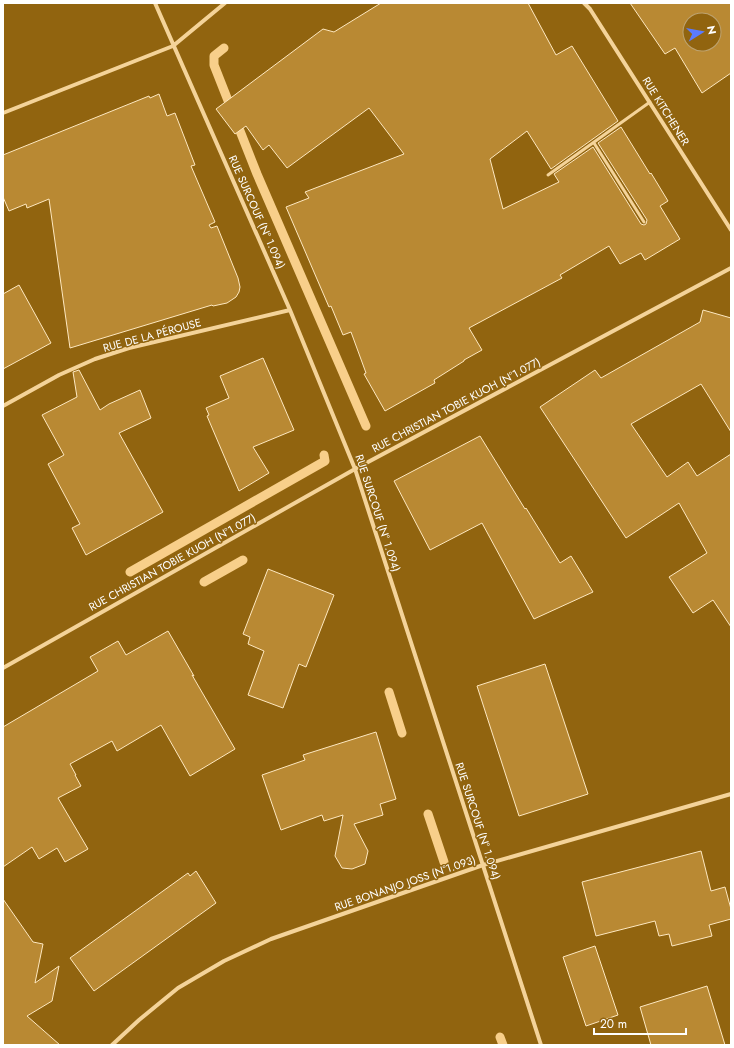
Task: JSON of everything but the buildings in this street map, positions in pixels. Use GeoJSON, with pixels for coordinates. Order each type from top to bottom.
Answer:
{"type":"FeatureCollection","features":[{"type":"Feature","properties":{"kind":"street","name":"RUE SURCOUF (N° 1.094)"},"geometry":{"type":"LineString","coordinates":[[155,3],[290,310],[355,469],[541,1045]]}},
{"type":"Feature","properties":{"kind":"street"},"geometry":{"type":"LineString","coordinates":[[3,113],[173,46],[226,3]]}},
{"type":"Feature","properties":{"kind":"street","name":"RUE KITCHENER"},"geometry":{"type":"LineString","coordinates":[[584,3],[590,9],[731,230]]}},
{"type":"Feature","properties":{"kind":"street","name":"RUE CHRISTIAN TOBIE KUOH (N°1.077)"},"geometry":{"type":"LineString","coordinates":[[3,668],[355,469],[731,268]]}},
{"type":"Feature","properties":{"kind":"street","name":"RUE DE LA PÉROUSE"},"geometry":{"type":"LineString","coordinates":[[3,406],[59,375],[95,359],[129,348],[290,310]]}},
{"type":"Feature","properties":{"kind":"street","name":"RUE BONANJO JOSS (N°1.093)"},"geometry":{"type":"LineString","coordinates":[[112,1045],[139,1020],[178,988],[224,961],[271,939],[483,865],[731,794]]}},
{"type":"Feature","properties":{"kind":"lane"},"geometry":{"type":"LineString","coordinates":[[548,175],[650,102]]}},
{"type":"Feature","properties":{"kind":"lane"},"geometry":{"type":"LineString","coordinates":[[594,142],[644,222]]}},
{"type":"Feature","properties":{"kind":"waterway"},"geometry":{"type":"LineString","coordinates":[[224,48],[214,56],[214,65],[257,174],[366,426]]}},
{"type":"Feature","properties":{"kind":"waterway"},"geometry":{"type":"LineString","coordinates":[[130,572],[325,461],[324,455]]}},
{"type":"Feature","properties":{"kind":"waterway"},"geometry":{"type":"LineString","coordinates":[[204,582],[243,560]]}},
{"type":"Feature","properties":{"kind":"waterway"},"geometry":{"type":"LineString","coordinates":[[389,692],[402,733]]}},
{"type":"Feature","properties":{"kind":"waterway"},"geometry":{"type":"LineString","coordinates":[[428,814],[444,862]]}},
{"type":"Feature","properties":{"kind":"waterway"},"geometry":{"type":"LineString","coordinates":[[500,1037],[503,1045]]}}]}
